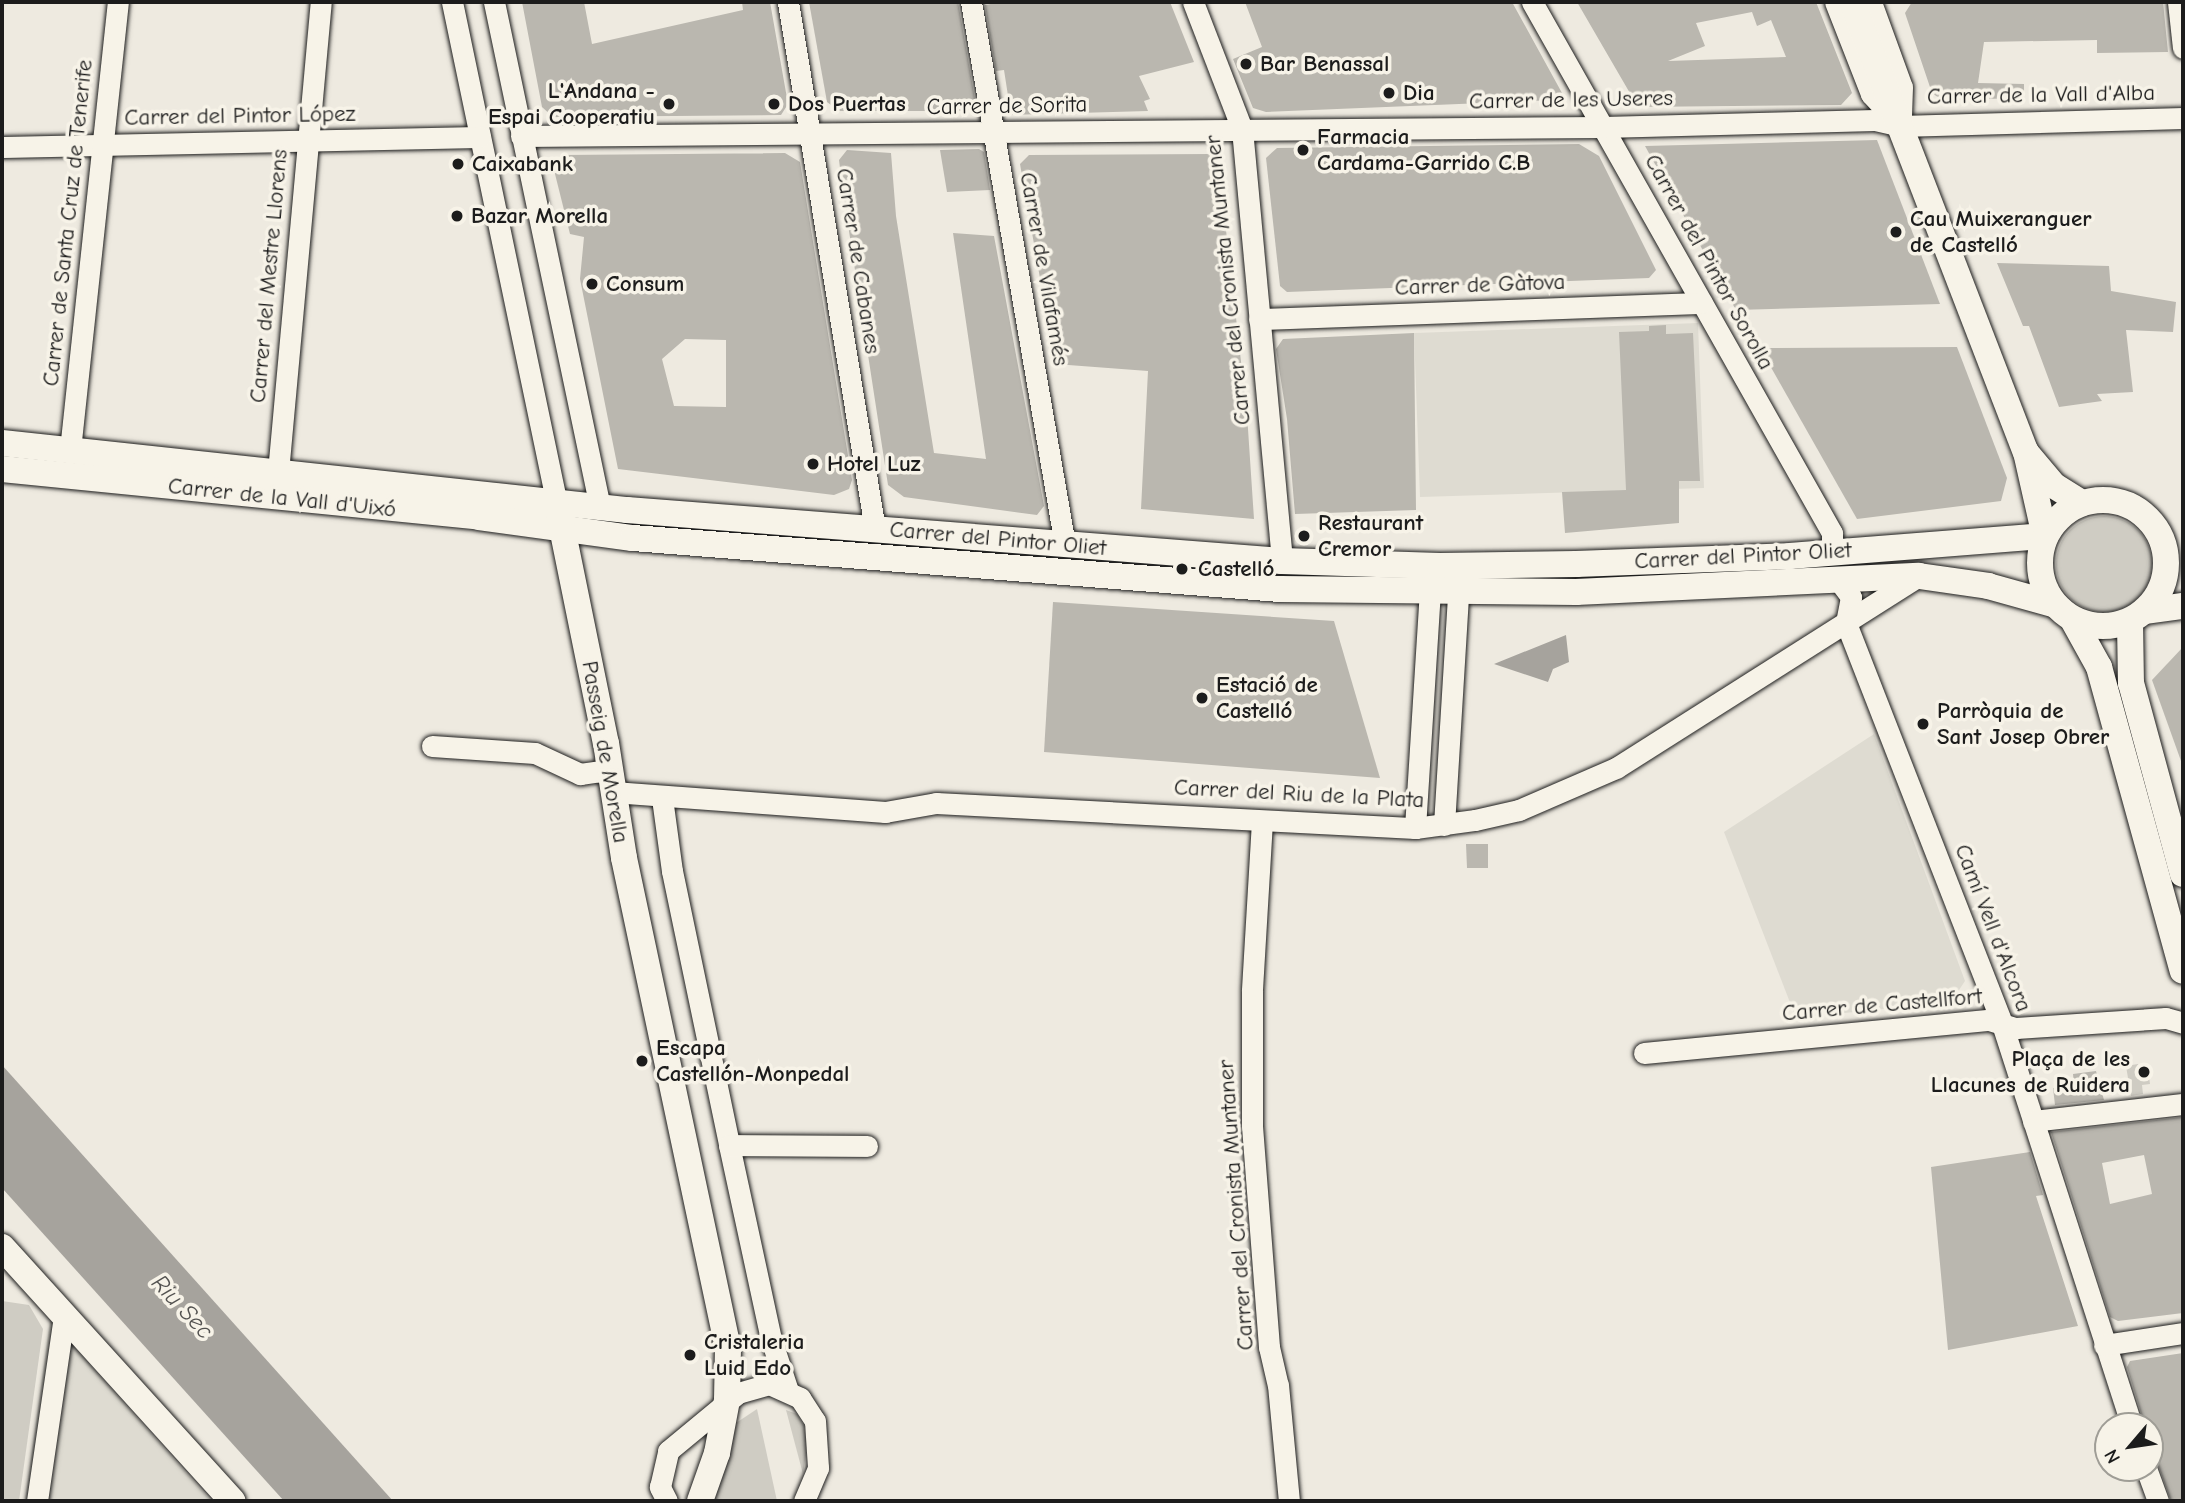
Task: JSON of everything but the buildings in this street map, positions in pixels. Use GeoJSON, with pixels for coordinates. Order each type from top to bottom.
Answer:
{"type":"FeatureCollection","features":[{"type":"Feature","properties":{"kind":"main road"},"geometry":{"type":"LineString","coordinates":[[1853,2],[2026,452],[2045,536],[2039,571],[2099,667],[2183,971]]}},
{"type":"Feature","properties":{"kind":"main road","name":"Carrer de la Vall d'Uixó"},"geometry":{"type":"LineString","coordinates":[[2,443],[556,500]]}},
{"type":"Feature","properties":{"kind":"main road"},"geometry":{"type":"LineString","coordinates":[[2026,452],[2053,485],[2082,503]]}},
{"type":"Feature","properties":{"kind":"main road","name":"Carrer de la Vall d'Uixó"},"geometry":{"type":"LineString","coordinates":[[2,469],[562,529]]}},
{"type":"Feature","properties":{"kind":"main road","name":"Carrer del Pintor Oliet"},"geometry":{"type":"LineString","coordinates":[[556,500],[600,507],[1282,561],[1440,566],[1834,564],[1988,586],[2063,612]]}},
{"type":"Feature","properties":{"kind":"main road","name":"Passeig de Morella"},"geometry":{"type":"LineString","coordinates":[[556,500],[611,781],[724,1326],[727,1400],[718,1453],[701,1501]]}},
{"type":"Feature","properties":{"kind":"main road"},"geometry":{"type":"LineString","coordinates":[[2045,536],[2060,515],[2082,503],[2107,500],[2132,507],[2149,519],[2175,565],[2163,586],[2138,616],[2132,683],[2182,864]]}},
{"type":"Feature","properties":{"kind":"main road","name":"Carrer del Pintor Oliet"},"geometry":{"type":"LineString","coordinates":[[562,529],[633,538],[1280,589],[1458,593],[1576,592],[1834,564],[2045,536]]}},
{"type":"Feature","properties":{"kind":"main road"},"geometry":{"type":"LineString","coordinates":[[2063,612],[2101,628],[2183,606]]}},
{"type":"Feature","properties":{"kind":"main road"},"geometry":{"type":"LineString","coordinates":[[2,1247],[232,1501]]}},
{"type":"Feature","properties":{"kind":"street","name":"Carrer de Santa Cruz de Tenerife"},"geometry":{"type":"LineString","coordinates":[[70,450],[118,2]]}},
{"type":"Feature","properties":{"kind":"street","name":"Carrer del Mestre Llorens"},"geometry":{"type":"LineString","coordinates":[[278,471],[321,2]]}},
{"type":"Feature","properties":{"kind":"street","name":"Passeig de Morella"},"geometry":{"type":"LineString","coordinates":[[452,2],[556,500]]}},
{"type":"Feature","properties":{"kind":"street"},"geometry":{"type":"LineString","coordinates":[[494,2],[600,507]]}},
{"type":"Feature","properties":{"kind":"street","name":"Carrer de Cabanes"},"geometry":{"type":"LineString","coordinates":[[788,2],[875,529]]}},
{"type":"Feature","properties":{"kind":"street","name":"Carrer de Vilafamés"},"geometry":{"type":"LineString","coordinates":[[971,2],[1066,545]]}},
{"type":"Feature","properties":{"kind":"street","name":"Carrer del Cronista Muntaner"},"geometry":{"type":"LineString","coordinates":[[1193,2],[1242,129],[1282,561]]}},
{"type":"Feature","properties":{"kind":"street","name":"Carrer del Pintor Sorolla"},"geometry":{"type":"LineString","coordinates":[[1532,2],[1832,533],[1834,564]]}},
{"type":"Feature","properties":{"kind":"street"},"geometry":{"type":"LineString","coordinates":[[1835,2],[1871,94],[1900,125]]}},
{"type":"Feature","properties":{"kind":"street"},"geometry":{"type":"LineString","coordinates":[[1871,2],[1902,87],[1900,125]]}},
{"type":"Feature","properties":{"kind":"street"},"geometry":{"type":"LineString","coordinates":[[2178,2],[2183,48]]}},
{"type":"Feature","properties":{"kind":"street","name":"Carrer de la Vall d'Alba"},"geometry":{"type":"LineString","coordinates":[[1900,125],[2183,118]]}},
{"type":"Feature","properties":{"kind":"street","name":"Carrer de les Useres"},"geometry":{"type":"LineString","coordinates":[[1242,129],[1603,127],[1875,120],[1900,125]]}},
{"type":"Feature","properties":{"kind":"street","name":"Carrer de Sorita"},"geometry":{"type":"LineString","coordinates":[[522,136],[1242,129]]}},
{"type":"Feature","properties":{"kind":"street","name":"Carrer del Pintor López"},"geometry":{"type":"LineString","coordinates":[[2,147],[480,137]]}},
{"type":"Feature","properties":{"kind":"street","name":"Carrer de Gàtova"},"geometry":{"type":"LineString","coordinates":[[1259,319],[1702,303]]}},
{"type":"Feature","properties":{"kind":"street","name":"Camí Vell d'Alcora"},"geometry":{"type":"LineString","coordinates":[[1834,564],[1851,597],[1846,624],[2002,1024],[2127,1412]]}},
{"type":"Feature","properties":{"kind":"street"},"geometry":{"type":"LineString","coordinates":[[1415,828],[1430,592],[1440,566]]}},
{"type":"Feature","properties":{"kind":"street"},"geometry":{"type":"LineString","coordinates":[[1440,566],[1458,593],[1444,825]]}},
{"type":"Feature","properties":{"kind":"street","name":"Carrer del Riu de la Plata"},"geometry":{"type":"LineString","coordinates":[[432,746],[535,753],[580,774],[662,798],[885,812],[936,803],[1415,828],[1444,825],[1519,810],[1616,768],[1803,646],[1846,624],[1919,576]]}},
{"type":"Feature","properties":{"kind":"street","name":"Passeig de Morella"},"geometry":{"type":"LineString","coordinates":[[662,798],[672,871],[729,1146],[771,1339],[788,1391]]}},
{"type":"Feature","properties":{"kind":"street","name":"Carrer del Cronista Muntaner"},"geometry":{"type":"LineString","coordinates":[[1262,821],[1252,991],[1252,1126],[1269,1347],[1278,1385],[1289,1501]]}},
{"type":"Feature","properties":{"kind":"street","name":"Carrer de Castellfort"},"geometry":{"type":"LineString","coordinates":[[1644,1053],[1989,1020],[2016,1028],[2175,1020],[2183,1003]]}},
{"type":"Feature","properties":{"kind":"street"},"geometry":{"type":"LineString","coordinates":[[2033,1121],[2183,1104]]}},
{"type":"Feature","properties":{"kind":"street"},"geometry":{"type":"LineString","coordinates":[[729,1146],[867,1146]]}},
{"type":"Feature","properties":{"kind":"street"},"geometry":{"type":"LineString","coordinates":[[37,1501],[64,1315]]}},
{"type":"Feature","properties":{"kind":"street"},"geometry":{"type":"LineString","coordinates":[[2104,1345],[2183,1333]]}},
{"type":"Feature","properties":{"kind":"street"},"geometry":{"type":"LineString","coordinates":[[662,1496],[668,1451],[727,1400],[757,1385],[788,1391],[800,1398],[815,1420],[819,1455],[809,1498]]}},
{"type":"Feature","properties":{"kind":"street"},"geometry":{"type":"LineString","coordinates":[[2151,1482],[2158,1501]]}},
{"type":"Feature","properties":{"kind":"shaded area"},"geometry":{"type":"Polygon","coordinates":[[[1698,323],[1704,488],[1420,497],[1414,333],[1698,323]]]}},
{"type":"Feature","properties":{"kind":"shaded area"},"geometry":{"type":"Polygon","coordinates":[[[2104,516],[2122,520],[2138,530],[2148,546],[2152,564],[2148,582],[2138,598],[2122,608],[2104,612],[2086,608],[2070,598],[2060,582],[2056,564],[2060,546],[2070,530],[2086,520],[2104,516]]]}},
{"type":"Feature","properties":{"kind":"shaded area"},"geometry":{"type":"Polygon","coordinates":[[[1874,734],[1965,981],[1951,1002],[1796,1018],[1724,832],[1874,734]]]}},
{"type":"Feature","properties":{"kind":"shaded area"},"geometry":{"type":"Polygon","coordinates":[[[2138,1064],[2140,1070],[2148,1069],[2150,1084],[2142,1085],[2143,1094],[2131,1096],[2126,1066],[2138,1064]]]}},
{"type":"Feature","properties":{"kind":"shaded area"},"geometry":{"type":"Polygon","coordinates":[[[2,1301],[29,1305],[43,1329],[19,1501],[2,1501],[2,1301]]]}},
{"type":"Feature","properties":{"kind":"shaded area"},"geometry":{"type":"Polygon","coordinates":[[[50,1320],[211,1501],[25,1501],[50,1320]]]}},
{"type":"Feature","properties":{"kind":"shaded area"},"geometry":{"type":"Polygon","coordinates":[[[757,1409],[777,1501],[712,1501],[736,1423],[757,1409]]]}},
{"type":"Feature","properties":{"kind":"shaded area"},"geometry":{"type":"Polygon","coordinates":[[[786,1410],[797,1414],[804,1426],[807,1447],[803,1474],[786,1410]]]}},
{"type":"Feature","properties":{"kind":"water"},"geometry":{"type":"Polygon","coordinates":[[[1566,635],[1569,662],[1553,669],[1548,682],[1494,664],[1566,635]]]}},
{"type":"Feature","properties":{"kind":"water","name":"Riu Sec"},"geometry":{"type":"Polygon","coordinates":[[[2,1065],[393,1501],[284,1501],[2,1188],[2,1065]]]}},
{"type":"Feature","properties":{"kind":"place","name":"Bar Benassal"},"geometry":{"type":"Point","coordinates":[1246,64]}},
{"type":"Feature","properties":{"kind":"place","name":"Dia"},"geometry":{"type":"Point","coordinates":[1389,93]}},
{"type":"Feature","properties":{"kind":"place","name":"L'Andana - Espai Cooperatiu"},"geometry":{"type":"Point","coordinates":[669,104]}},
{"type":"Feature","properties":{"kind":"place","name":"Dos Puertas"},"geometry":{"type":"Point","coordinates":[774,104]}},
{"type":"Feature","properties":{"kind":"place","name":"Farmacia Cardama-Garrido C.B"},"geometry":{"type":"Point","coordinates":[1303,150]}},
{"type":"Feature","properties":{"kind":"place","name":"Caixabank"},"geometry":{"type":"Point","coordinates":[458,164]}},
{"type":"Feature","properties":{"kind":"place","name":"Bazar Morella"},"geometry":{"type":"Point","coordinates":[457,216]}},
{"type":"Feature","properties":{"kind":"place","name":"Cau Muixeranguer de Castelló"},"geometry":{"type":"Point","coordinates":[1896,232]}},
{"type":"Feature","properties":{"kind":"place","name":"Consum"},"geometry":{"type":"Point","coordinates":[592,284]}},
{"type":"Feature","properties":{"kind":"place","name":"Hotel Luz"},"geometry":{"type":"Point","coordinates":[813,464]}},
{"type":"Feature","properties":{"kind":"place","name":"Restaurant Cremor"},"geometry":{"type":"Point","coordinates":[1304,536]}},
{"type":"Feature","properties":{"kind":"place","name":"Castelló"},"geometry":{"type":"Point","coordinates":[1182,569]}},
{"type":"Feature","properties":{"kind":"place","name":"Estació de Castelló"},"geometry":{"type":"Point","coordinates":[1202,698]}},
{"type":"Feature","properties":{"kind":"place","name":"Parròquia de Sant Josep Obrer"},"geometry":{"type":"Point","coordinates":[1923,724]}},
{"type":"Feature","properties":{"kind":"place","name":"Escapa Castellón-Monpedal"},"geometry":{"type":"Point","coordinates":[642,1061]}},
{"type":"Feature","properties":{"kind":"place","name":"Plaça de les Llacunes de Ruidera"},"geometry":{"type":"Point","coordinates":[2144,1072]}},
{"type":"Feature","properties":{"kind":"place","name":"Cristaleria Luid Edo"},"geometry":{"type":"Point","coordinates":[690,1355]}}]}
